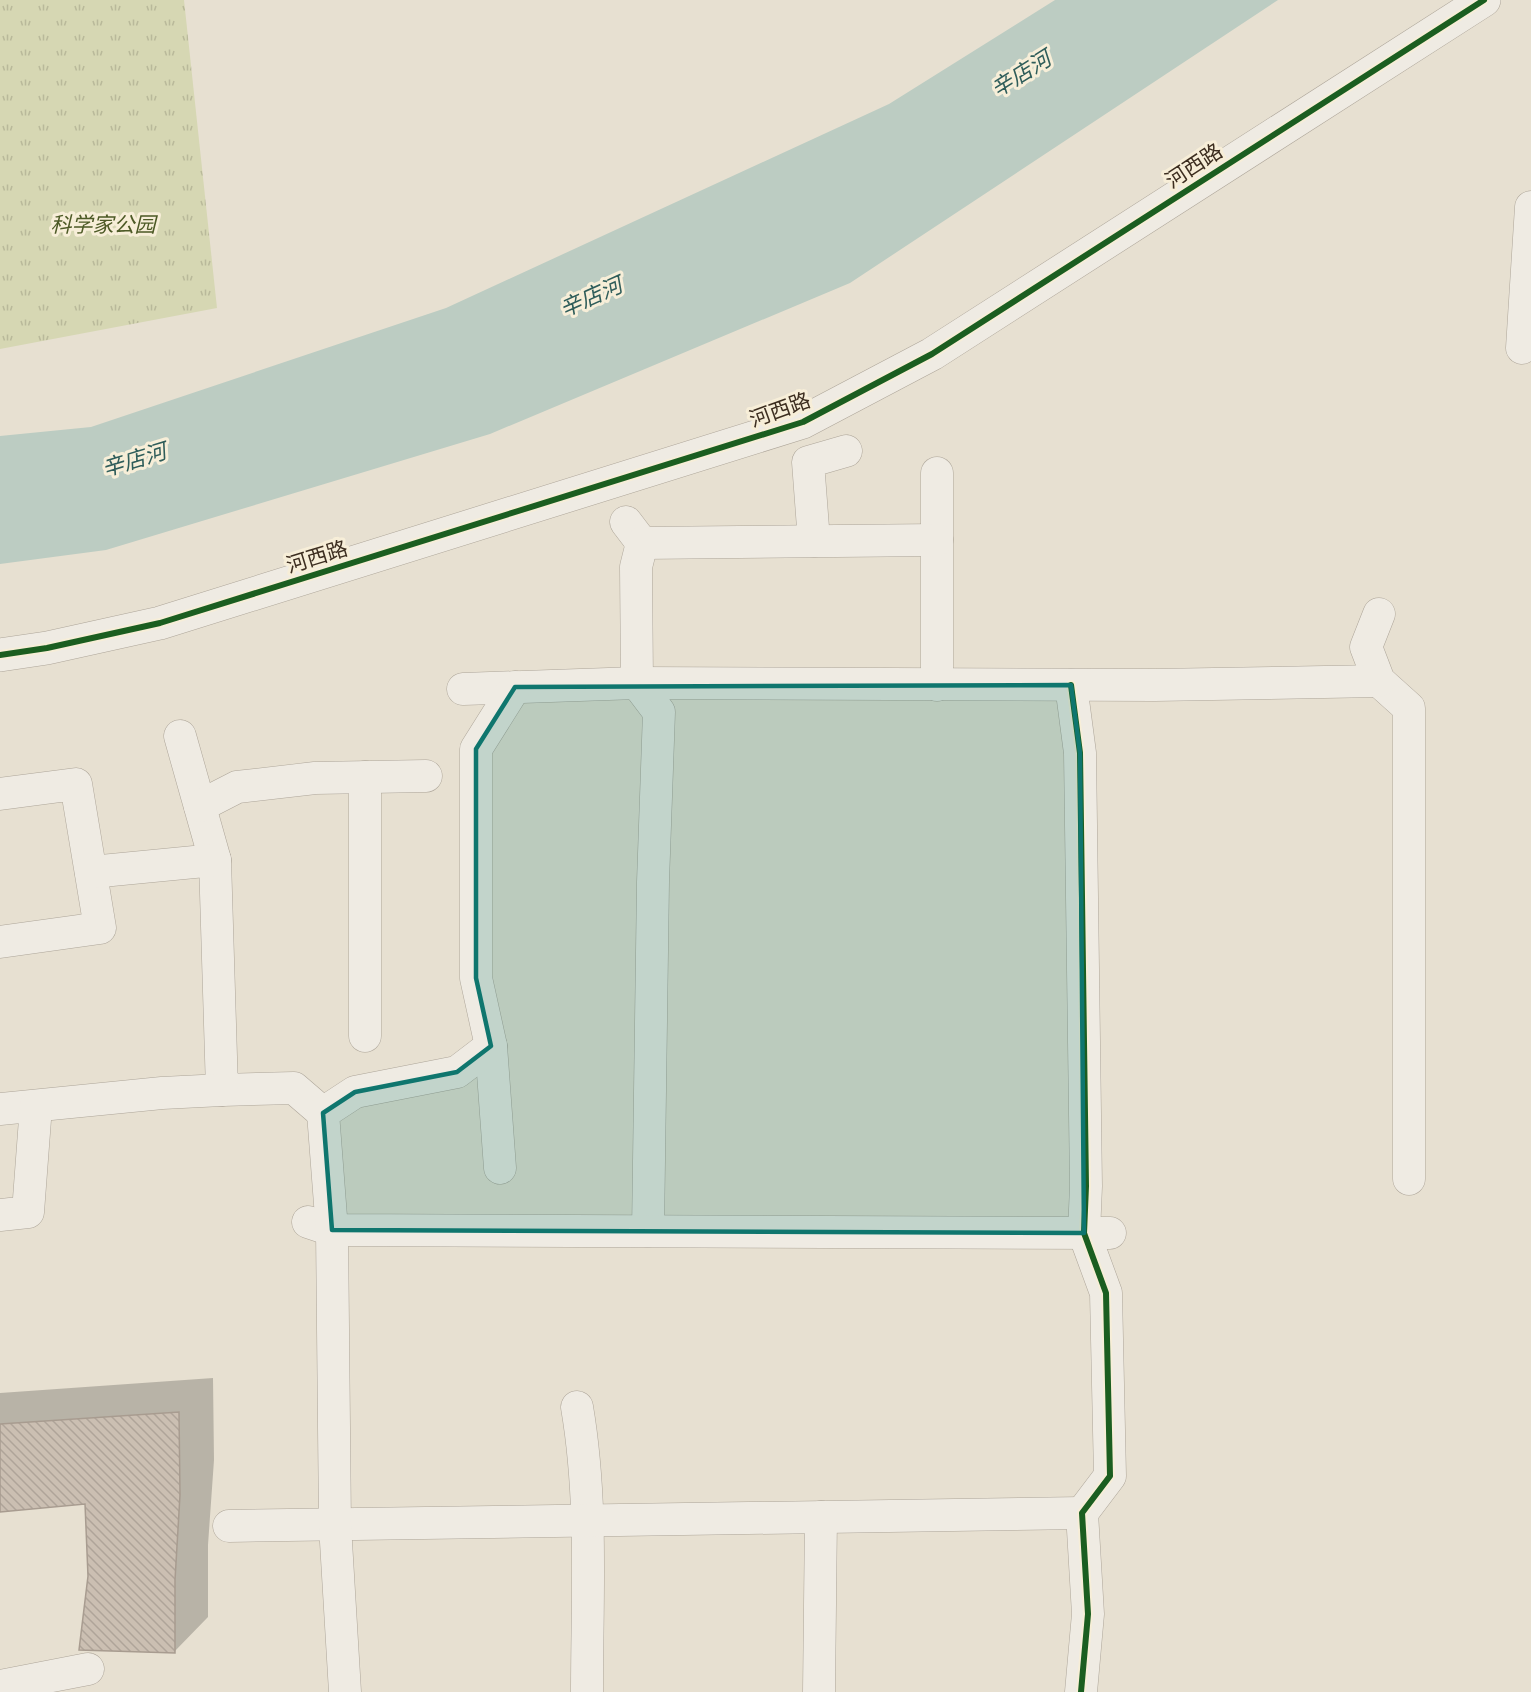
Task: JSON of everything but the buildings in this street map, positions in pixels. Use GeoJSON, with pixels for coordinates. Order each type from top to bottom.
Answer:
{"type":"FeatureCollection","features":[{"type":"Feature","properties":{"kind":"street","name":"河西路"},"geometry":{"type":"LineString","coordinates":[[0,655],[47,648],[160,623],[803,422],[932,354],[1484,0]]}},
{"type":"Feature","properties":{"kind":"street"},"geometry":{"type":"LineString","coordinates":[[1522,348],[1531,207]]}},
{"type":"Feature","properties":{"kind":"street"},"geometry":{"type":"LineString","coordinates":[[814,541],[808,462],[846,451]]}},
{"type":"Feature","properties":{"kind":"street"},"geometry":{"type":"LineString","coordinates":[[937,473],[937,685]]}},
{"type":"Feature","properties":{"kind":"street"},"geometry":{"type":"LineString","coordinates":[[648,1231],[653,882],[659,712],[637,683],[634,532],[814,541],[937,540]]}},
{"type":"Feature","properties":{"kind":"street"},"geometry":{"type":"LineString","coordinates":[[1379,614],[1366,647],[1379,681],[1409,708],[1409,1179]]}},
{"type":"Feature","properties":{"kind":"street"},"geometry":{"type":"LineString","coordinates":[[463,689],[637,683],[1071,685],[1379,681]]}},
{"type":"Feature","properties":{"kind":"street"},"geometry":{"type":"LineString","coordinates":[[1071,685],[1080,753],[1086,1186],[1097,1233],[1106,1293],[1110,1476],[1082,1513],[1088,1614],[1081,1692]]}},
{"type":"Feature","properties":{"kind":"street"},"geometry":{"type":"LineString","coordinates":[[500,1168],[491,1046],[476,978],[476,749],[515,687]]}},
{"type":"Feature","properties":{"kind":"street"},"geometry":{"type":"LineString","coordinates":[[180,736],[215,860],[222,1090]]}},
{"type":"Feature","properties":{"kind":"street"},"geometry":{"type":"LineString","coordinates":[[365,777],[365,1036]]}},
{"type":"Feature","properties":{"kind":"street"},"geometry":{"type":"LineString","coordinates":[[200,806],[237,787],[315,778],[426,777]]}},
{"type":"Feature","properties":{"kind":"street"},"geometry":{"type":"LineString","coordinates":[[0,794],[76,784],[100,928],[0,942]]}},
{"type":"Feature","properties":{"kind":"street"},"geometry":{"type":"LineString","coordinates":[[91,872],[215,860]]}},
{"type":"Feature","properties":{"kind":"street"},"geometry":{"type":"LineString","coordinates":[[322,1113],[355,1092],[458,1072],[491,1046]]}},
{"type":"Feature","properties":{"kind":"street"},"geometry":{"type":"LineString","coordinates":[[0,1110],[162,1093],[294,1088],[322,1113],[320,1226],[345,1692]]}},
{"type":"Feature","properties":{"kind":"street"},"geometry":{"type":"LineString","coordinates":[[0,1215],[28,1212],[36,1106]]}},
{"type":"Feature","properties":{"kind":"street"},"geometry":{"type":"LineString","coordinates":[[320,1226],[648,1231],[1097,1233]]}},
{"type":"Feature","properties":{"kind":"street"},"geometry":{"type":"LineString","coordinates":[[578,1407],[585,1451],[587,1692]]}},
{"type":"Feature","properties":{"kind":"street"},"geometry":{"type":"LineString","coordinates":[[230,1526],[1082,1513]]}},
{"type":"Feature","properties":{"kind":"street"},"geometry":{"type":"LineString","coordinates":[[819,1692],[821,1517]]}},
{"type":"Feature","properties":{"kind":"street"},"geometry":{"type":"LineString","coordinates":[[0,1686],[88,1668]]}},
{"type":"Feature","properties":{"kind":"highlighted area"},"geometry":{"type":"Polygon","coordinates":[[[1071,685],[1080,753],[1084,1233],[332,1230],[323,1113],[355,1092],[457,1072],[491,1046],[476,978],[476,749],[515,687],[1071,685]]]}},
{"type":"Feature","properties":{"kind":"green space","name":"科学家公园"},"geometry":{"type":"Polygon","coordinates":[[[0,0],[184,0],[217,308],[0,349],[0,0]]]}},
{"type":"Feature","properties":{"kind":"water","name":"辛店河"},"geometry":{"type":"Polygon","coordinates":[[[1055,0],[1278,0],[850,283],[490,434],[106,550],[0,564],[0,436],[91,427],[446,308],[889,104],[1055,0]]]}},
{"type":"Feature","properties":{"kind":"cycle path"},"geometry":{"type":"LineString","coordinates":[[0,655],[47,648],[160,623],[803,422],[932,354],[1484,0]]}},
{"type":"Feature","properties":{"kind":"cycle path"},"geometry":{"type":"LineString","coordinates":[[1071,685],[1080,753],[1086,1186],[1084,1233],[1106,1293],[1110,1476],[1082,1513],[1088,1614],[1081,1692]]}}]}
